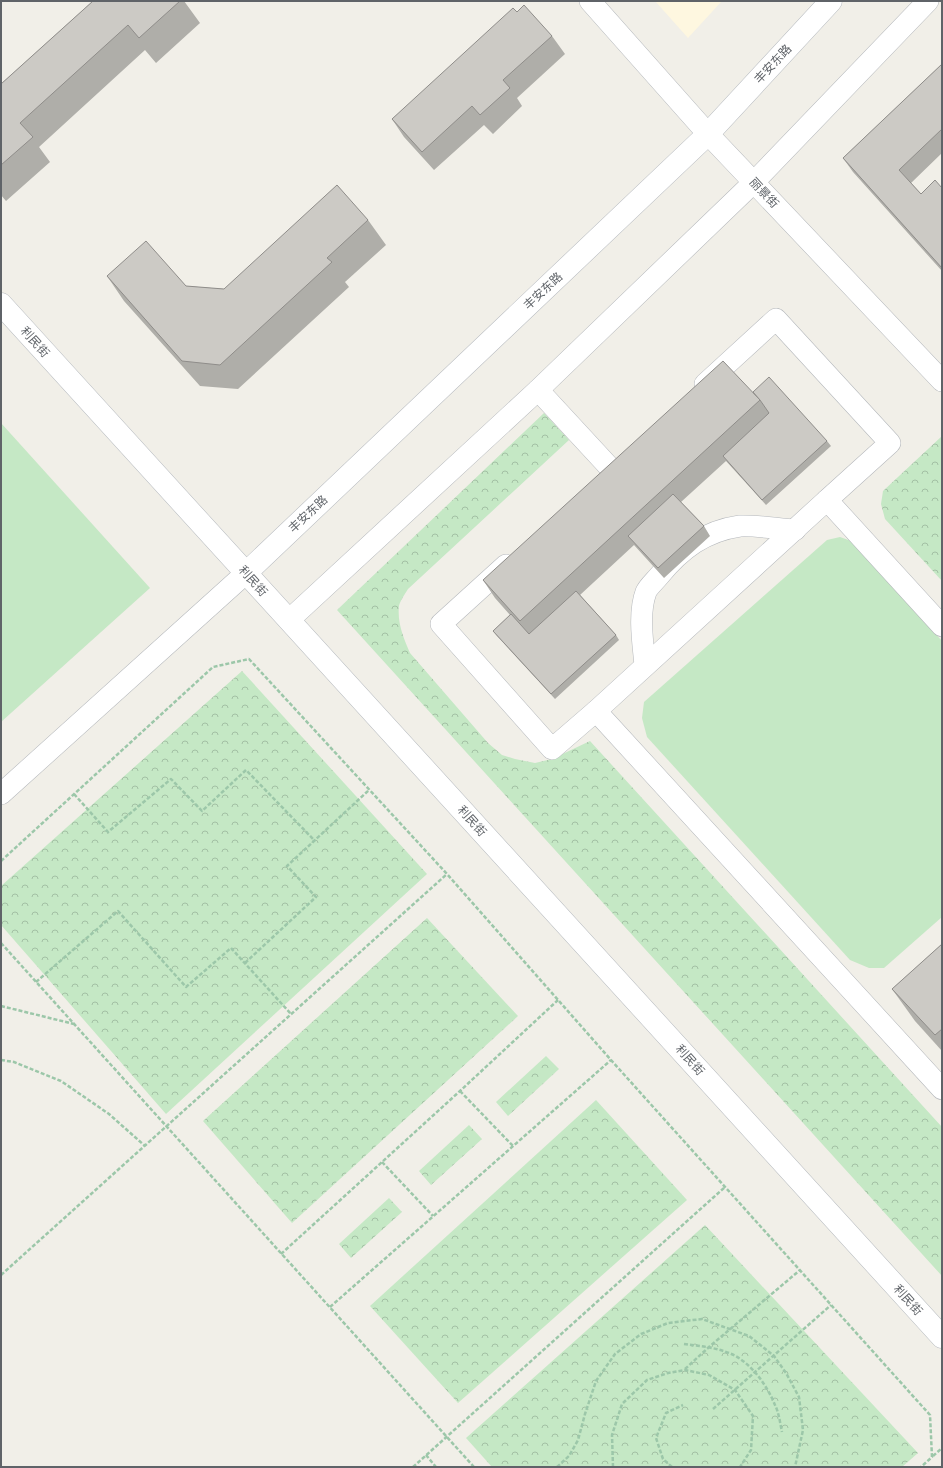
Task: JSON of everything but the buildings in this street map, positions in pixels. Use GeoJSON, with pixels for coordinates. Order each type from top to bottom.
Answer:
{"type":"FeatureCollection","features":[{"type":"Feature","properties":{"kind":"street","name":"丽景街"},"geometry":{"type":"LineString","coordinates":[[590,1],[708,134],[942,381]]}},
{"type":"Feature","properties":{"kind":"street","name":"丰安东路"},"geometry":{"type":"LineString","coordinates":[[246,573],[708,134],[831,1]]}},
{"type":"Feature","properties":{"kind":"street"},"geometry":{"type":"LineString","coordinates":[[289,620],[538,390],[754,182],[928,1]]}},
{"type":"Feature","properties":{"kind":"street","name":"利民街"},"geometry":{"type":"LineString","coordinates":[[1,304],[942,1337]]}},
{"type":"Feature","properties":{"kind":"street"},"geometry":{"type":"LineString","coordinates":[[517,555],[441,624],[552,749],[890,443],[776,319],[694,394]]}},
{"type":"Feature","properties":{"kind":"street"},"geometry":{"type":"LineString","coordinates":[[538,390],[611,469]]}},
{"type":"Feature","properties":{"kind":"street"},"geometry":{"type":"LineString","coordinates":[[827,500],[942,626]]}},
{"type":"Feature","properties":{"kind":"street"},"geometry":{"type":"LineString","coordinates":[[645,665],[642,611],[646,592],[666,568],[692,544],[714,532],[741,526],[795,530]]}},
{"type":"Feature","properties":{"kind":"street"},"geometry":{"type":"LineString","coordinates":[[1,794],[246,573]]}},
{"type":"Feature","properties":{"kind":"street"},"geometry":{"type":"LineString","coordinates":[[596,710],[942,1089]]}},
{"type":"Feature","properties":{"kind":"path"},"geometry":{"type":"LineString","coordinates":[[1,861],[213,667],[249,659],[447,874],[611,1060],[930,1415],[932,1457]]}},
{"type":"Feature","properties":{"kind":"path"},"geometry":{"type":"LineString","coordinates":[[74,794],[108,832],[170,778],[202,811],[246,770],[314,840]]}},
{"type":"Feature","properties":{"kind":"path"},"geometry":{"type":"LineString","coordinates":[[245,963],[316,897],[287,866],[370,790]]}},
{"type":"Feature","properties":{"kind":"path"},"geometry":{"type":"LineString","coordinates":[[1,1275],[447,874]]}},
{"type":"Feature","properties":{"kind":"path"},"geometry":{"type":"LineString","coordinates":[[36,982],[118,911],[186,987],[231,948],[291,1014]]}},
{"type":"Feature","properties":{"kind":"path"},"geometry":{"type":"LineString","coordinates":[[1,943],[474,1467]]}},
{"type":"Feature","properties":{"kind":"path"},"geometry":{"type":"LineString","coordinates":[[281,1254],[558,1000]]}},
{"type":"Feature","properties":{"kind":"path"},"geometry":{"type":"LineString","coordinates":[[1,1006],[74,1024]]}},
{"type":"Feature","properties":{"kind":"path"},"geometry":{"type":"LineString","coordinates":[[1,1060],[14,1062],[61,1081],[109,1114],[145,1146]]}},
{"type":"Feature","properties":{"kind":"path"},"geometry":{"type":"LineString","coordinates":[[330,1307],[611,1060]]}},
{"type":"Feature","properties":{"kind":"path"},"geometry":{"type":"LineString","coordinates":[[460,1091],[512,1146]]}},
{"type":"Feature","properties":{"kind":"path"},"geometry":{"type":"LineString","coordinates":[[382,1162],[433,1216]]}},
{"type":"Feature","properties":{"kind":"path"},"geometry":{"type":"LineString","coordinates":[[413,1467],[725,1187]]}},
{"type":"Feature","properties":{"kind":"path"},"geometry":{"type":"LineString","coordinates":[[684,1370],[800,1270]]}},
{"type":"Feature","properties":{"kind":"path"},"geometry":{"type":"LineString","coordinates":[[713,1409],[831,1305]]}},
{"type":"Feature","properties":{"kind":"path"},"geometry":{"type":"LineString","coordinates":[[557,1467],[569,1456],[578,1440],[596,1381],[615,1354],[642,1334],[668,1323],[702,1319],[731,1328],[749,1336],[774,1356],[786,1373],[799,1397],[803,1430],[796,1467]]}},
{"type":"Feature","properties":{"kind":"path"},"geometry":{"type":"LineString","coordinates":[[684,1344],[709,1347],[730,1353],[746,1363],[768,1389],[776,1406],[782,1432]]}},
{"type":"Feature","properties":{"kind":"path"},"geometry":{"type":"LineString","coordinates":[[613,1467],[612,1435],[622,1404],[647,1380],[668,1373],[684,1370],[709,1375],[735,1390],[753,1416],[751,1450],[740,1467]]}},
{"type":"Feature","properties":{"kind":"path"},"geometry":{"type":"LineString","coordinates":[[672,1467],[663,1459],[656,1438],[666,1414],[683,1405]]}},
{"type":"Feature","properties":{"kind":"path"},"geometry":{"type":"LineString","coordinates":[[921,1467],[942,1448]]}},
{"type":"Feature","properties":{"kind":"path"},"geometry":{"type":"LineString","coordinates":[[426,1455],[436,1467]]}},
{"type":"Feature","properties":{"kind":"shaded area"},"geometry":{"type":"Polygon","coordinates":[[[655,1],[722,1],[688,38],[655,1]]]}},
{"type":"Feature","properties":{"kind":"green space"},"geometry":{"type":"Polygon","coordinates":[[[544,413],[569,440],[408,589],[399,606],[399,619],[405,642],[410,653],[488,743],[502,755],[535,763],[552,759],[590,741],[942,1127],[942,1276],[337,610],[544,413]]]}},
{"type":"Feature","properties":{"kind":"green space"},"geometry":{"type":"Polygon","coordinates":[[[1,423],[150,588],[1,722],[1,423]]]}},
{"type":"Feature","properties":{"kind":"green space"},"geometry":{"type":"Polygon","coordinates":[[[942,436],[942,581],[885,519],[881,504],[883,491],[942,436]]]}},
{"type":"Feature","properties":{"kind":"green space"},"geometry":{"type":"Polygon","coordinates":[[[840,537],[854,542],[942,641],[942,917],[884,968],[869,968],[850,960],[647,737],[642,718],[644,702],[827,540],[840,537]]]}},
{"type":"Feature","properties":{"kind":"green space"},"geometry":{"type":"Polygon","coordinates":[[[242,671],[427,874],[166,1114],[1,925],[1,886],[242,671]]]}},
{"type":"Feature","properties":{"kind":"green space"},"geometry":{"type":"Polygon","coordinates":[[[427,918],[518,1016],[292,1223],[203,1121],[427,918]]]}},
{"type":"Feature","properties":{"kind":"green space"},"geometry":{"type":"Polygon","coordinates":[[[546,1056],[559,1069],[508,1116],[496,1102],[546,1056]]]}},
{"type":"Feature","properties":{"kind":"green space"},"geometry":{"type":"Polygon","coordinates":[[[596,1100],[687,1200],[458,1403],[370,1306],[596,1100]]]}},
{"type":"Feature","properties":{"kind":"green space"},"geometry":{"type":"Polygon","coordinates":[[[469,1125],[482,1139],[431,1185],[419,1171],[469,1125]]]}},
{"type":"Feature","properties":{"kind":"green space"},"geometry":{"type":"Polygon","coordinates":[[[389,1198],[402,1212],[351,1258],[339,1244],[389,1198]]]}},
{"type":"Feature","properties":{"kind":"green space"},"geometry":{"type":"Polygon","coordinates":[[[705,1225],[918,1453],[902,1467],[492,1467],[466,1438],[705,1225]]]}}]}
